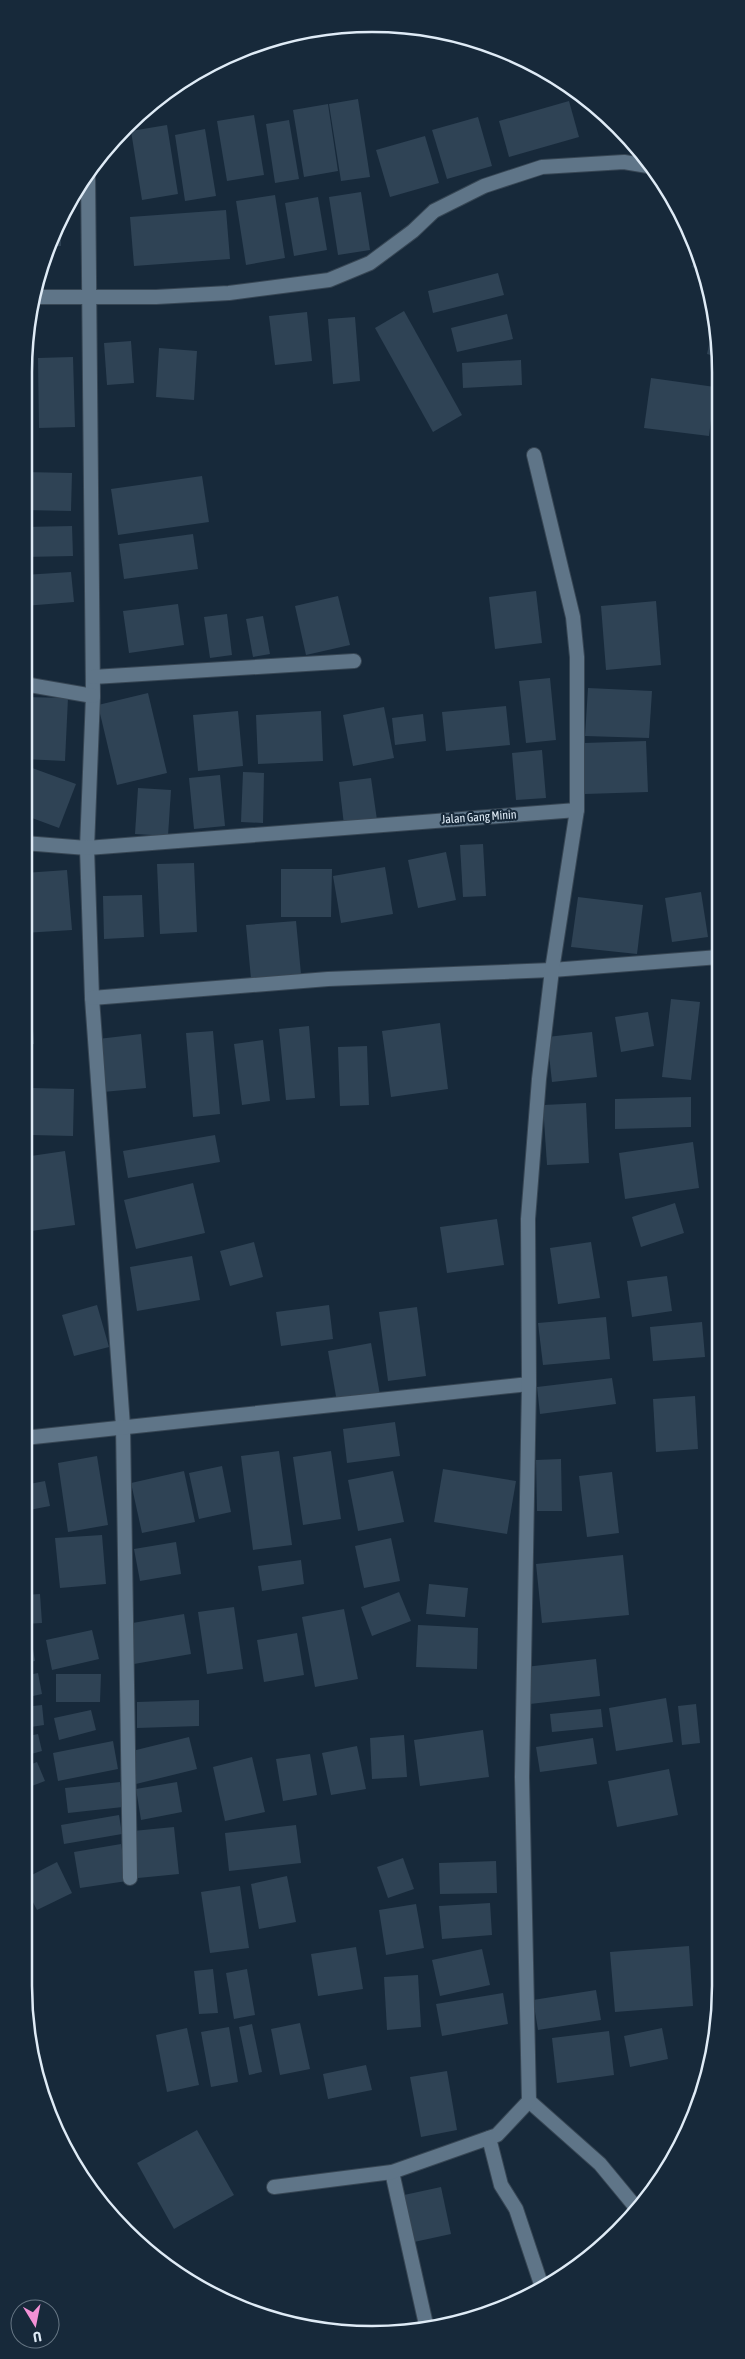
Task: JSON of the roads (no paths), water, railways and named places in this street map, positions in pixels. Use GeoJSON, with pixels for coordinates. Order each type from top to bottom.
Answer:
{"type":"FeatureCollection","features":[{"type":"Feature","properties":{"kind":"street"},"geometry":{"type":"LineString","coordinates":[[41,297],[156,297],[230,293],[329,280],[370,263],[413,231],[434,211],[484,186],[542,167],[624,162],[641,165]]}},
{"type":"Feature","properties":{"kind":"street"},"geometry":{"type":"LineString","coordinates":[[88,187],[93,696],[88,848],[92,998],[123,1426],[130,1878]]}},
{"type":"Feature","properties":{"kind":"street"},"geometry":{"type":"LineString","coordinates":[[274,2187],[392,2172],[497,2135],[529,2101],[522,1778],[530,1384],[528,1220],[539,1079],[552,970],[577,810],[577,657],[573,617],[534,455]]}},
{"type":"Feature","properties":{"kind":"street"},"geometry":{"type":"LineString","coordinates":[[93,677],[354,661]]}},
{"type":"Feature","properties":{"kind":"street"},"geometry":{"type":"LineString","coordinates":[[32,685],[93,696]]}},
{"type":"Feature","properties":{"kind":"street","name":"Jalan Gang Minin"},"geometry":{"type":"LineString","coordinates":[[32,844],[88,848],[577,810]]}},
{"type":"Feature","properties":{"kind":"street"},"geometry":{"type":"LineString","coordinates":[[92,998],[328,979],[552,970],[712,958]]}},
{"type":"Feature","properties":{"kind":"street"},"geometry":{"type":"LineString","coordinates":[[32,1437],[530,1384]]}},
{"type":"Feature","properties":{"kind":"street"},"geometry":{"type":"LineString","coordinates":[[529,2101],[600,2164],[633,2204]]}},
{"type":"Feature","properties":{"kind":"street"},"geometry":{"type":"LineString","coordinates":[[489,2138],[502,2185],[516,2209],[540,2282]]}},
{"type":"Feature","properties":{"kind":"street"},"geometry":{"type":"LineString","coordinates":[[392,2172],[426,2322]]}}]}
